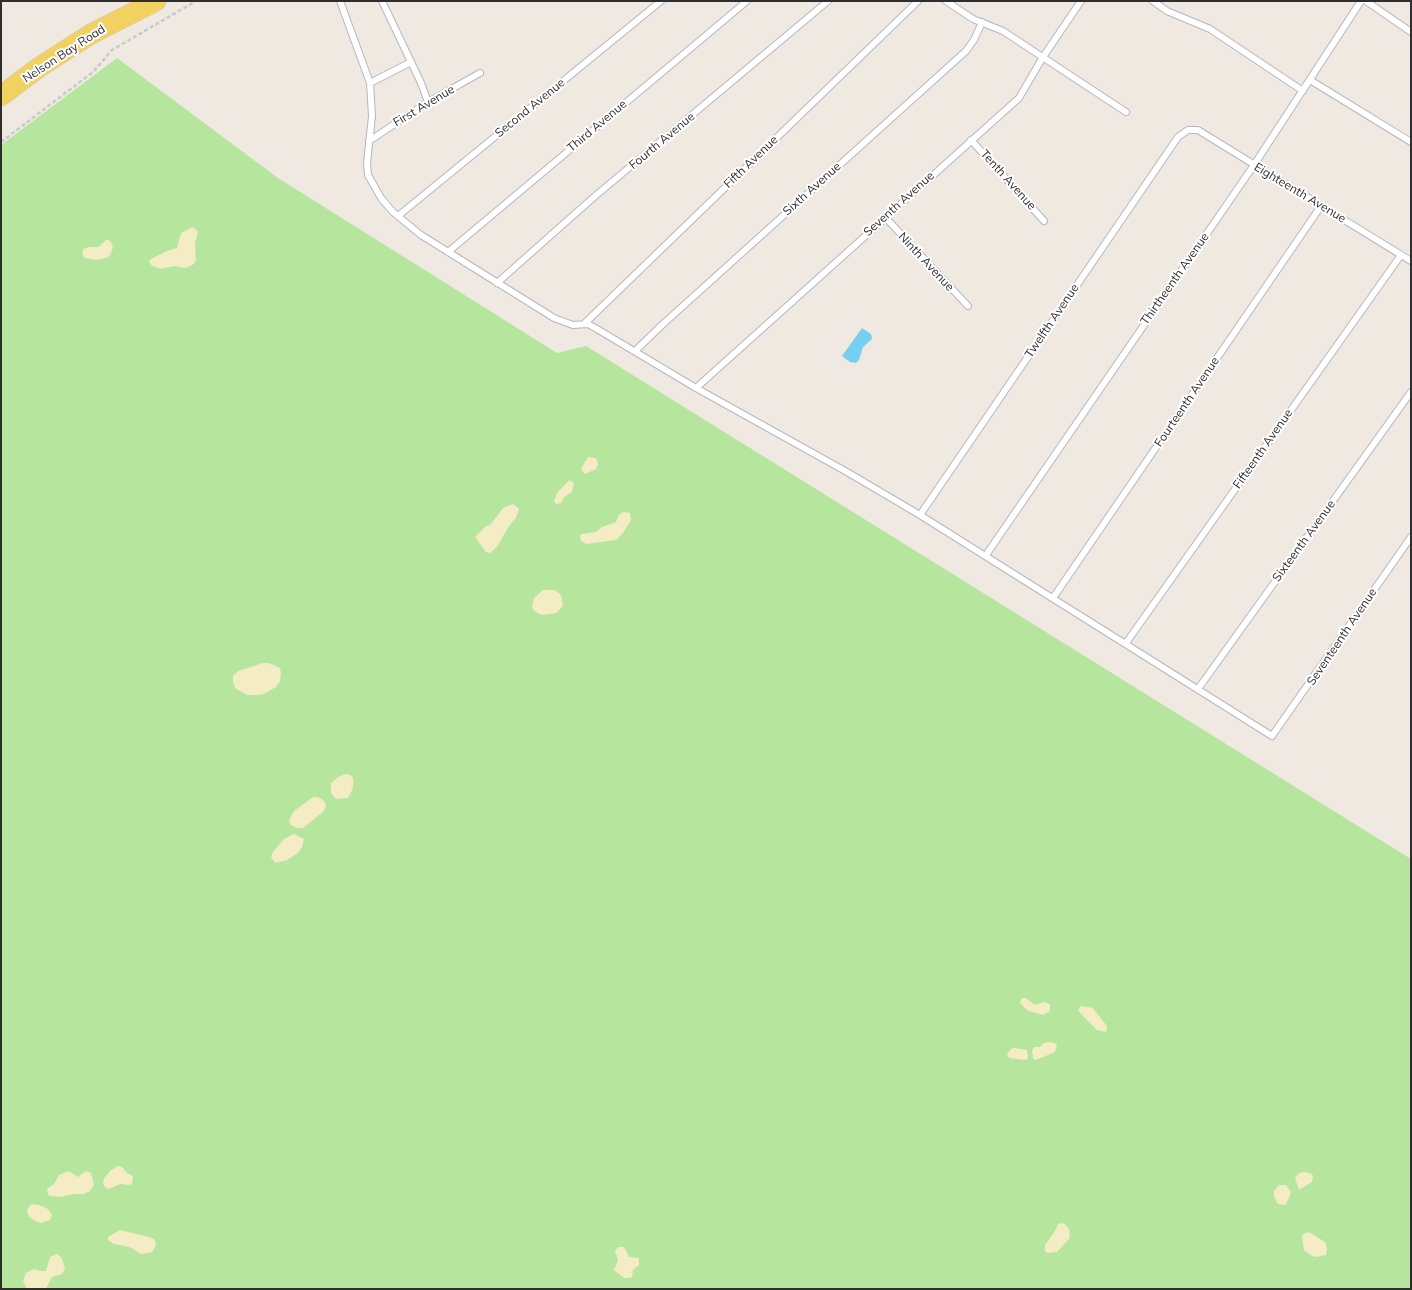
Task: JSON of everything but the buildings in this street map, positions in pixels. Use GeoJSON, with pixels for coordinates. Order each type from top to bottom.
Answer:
{"type":"FeatureCollection","features":[{"type":"Feature","properties":{"kind":"main road","name":"Nelson Bay Road"},"geometry":{"type":"LineString","coordinates":[[1,96],[38,68],[91,34],[156,1]]}},
{"type":"Feature","properties":{"kind":"lane"},"geometry":{"type":"LineString","coordinates":[[340,1],[370,83],[372,116],[366,163],[368,175],[381,198],[398,216],[421,235],[554,318],[573,325],[588,324],[696,388],[847,472],[986,555],[1198,689]]}},
{"type":"Feature","properties":{"kind":"lane"},"geometry":{"type":"LineString","coordinates":[[382,1],[428,102]]}},
{"type":"Feature","properties":{"kind":"lane","name":"Second Avenue"},"geometry":{"type":"LineString","coordinates":[[398,216],[661,1]]}},
{"type":"Feature","properties":{"kind":"lane","name":"Third Avenue"},"geometry":{"type":"LineString","coordinates":[[448,252],[747,1]]}},
{"type":"Feature","properties":{"kind":"lane","name":"Fourth Avenue"},"geometry":{"type":"LineString","coordinates":[[498,283],[594,197],[828,1]]}},
{"type":"Feature","properties":{"kind":"lane","name":"Fifth Avenue"},"geometry":{"type":"LineString","coordinates":[[584,324],[918,1]]}},
{"type":"Feature","properties":{"kind":"lane"},"geometry":{"type":"LineString","coordinates":[[946,1],[973,19],[1003,31],[1126,112]]}},
{"type":"Feature","properties":{"kind":"lane","name":"Seventh Avenue"},"geometry":{"type":"LineString","coordinates":[[696,388],[1019,98],[1043,57],[1080,1]]}},
{"type":"Feature","properties":{"kind":"lane"},"geometry":{"type":"LineString","coordinates":[[1153,1],[1168,11],[1210,29],[1303,91]]}},
{"type":"Feature","properties":{"kind":"lane","name":"Thirtheenth Avenue"},"geometry":{"type":"LineString","coordinates":[[986,555],[1254,165],[1362,1]]}},
{"type":"Feature","properties":{"kind":"lane"},"geometry":{"type":"LineString","coordinates":[[1366,1],[1411,32]]}},
{"type":"Feature","properties":{"kind":"lane","name":"Sixth Avenue"},"geometry":{"type":"LineString","coordinates":[[635,352],[663,324],[966,50],[974,40],[982,22]]}},
{"type":"Feature","properties":{"kind":"lane"},"geometry":{"type":"LineString","coordinates":[[370,83],[411,62]]}},
{"type":"Feature","properties":{"kind":"lane","name":"First Avenue"},"geometry":{"type":"LineString","coordinates":[[369,141],[428,102],[480,73]]}},
{"type":"Feature","properties":{"kind":"lane"},"geometry":{"type":"LineString","coordinates":[[1310,80],[1411,142]]}},
{"type":"Feature","properties":{"kind":"lane","name":"Eighteenth Avenue"},"geometry":{"type":"LineString","coordinates":[[1188,130],[1198,130],[1411,261]]}},
{"type":"Feature","properties":{"kind":"lane","name":"Twelfth Avenue"},"geometry":{"type":"LineString","coordinates":[[920,515],[1178,137],[1188,130]]}},
{"type":"Feature","properties":{"kind":"lane","name":"Tenth Avenue"},"geometry":{"type":"LineString","coordinates":[[972,140],[1044,221]]}},
{"type":"Feature","properties":{"kind":"lane","name":"Fourteenth Avenue"},"geometry":{"type":"LineString","coordinates":[[1053,598],[1321,206]]}},
{"type":"Feature","properties":{"kind":"lane","name":"Ninth Avenue"},"geometry":{"type":"LineString","coordinates":[[885,217],[968,306]]}},
{"type":"Feature","properties":{"kind":"lane","name":"Fifteenth Avenue"},"geometry":{"type":"LineString","coordinates":[[1126,643],[1401,255]]}},
{"type":"Feature","properties":{"kind":"lane","name":"Sixteenth Avenue"},"geometry":{"type":"LineString","coordinates":[[1198,689],[1411,392]]}},
{"type":"Feature","properties":{"kind":"lane","name":"Seventeenth Avenue"},"geometry":{"type":"LineString","coordinates":[[1198,689],[1272,736],[1411,537]]}},
{"type":"Feature","properties":{"kind":"path"},"geometry":{"type":"LineString","coordinates":[[1,142],[93,72],[112,50],[196,1]]}},
{"type":"Feature","properties":{"kind":"green space"},"geometry":{"type":"Polygon","coordinates":[[[117,58],[278,178],[557,353],[586,346],[1411,859],[1411,1289],[1,1289],[1,145],[117,58]]]}},
{"type":"Feature","properties":{"kind":"sand"},"geometry":{"type":"Polygon","coordinates":[[[193,227],[198,232],[195,243],[196,260],[194,264],[186,268],[174,266],[160,269],[151,265],[149,261],[151,259],[177,248],[181,233],[193,227]]]}},
{"type":"Feature","properties":{"kind":"sand"},"geometry":{"type":"Polygon","coordinates":[[[107,239],[111,242],[113,248],[109,257],[98,260],[84,258],[82,252],[84,249],[98,247],[107,239]]]}},
{"type":"Feature","properties":{"kind":"sand"},"geometry":{"type":"Polygon","coordinates":[[[588,457],[596,458],[598,464],[596,469],[585,474],[581,469],[588,457]]]}},
{"type":"Feature","properties":{"kind":"sand"},"geometry":{"type":"Polygon","coordinates":[[[569,480],[574,483],[572,492],[564,497],[561,503],[556,504],[554,501],[557,493],[569,480]]]}},
{"type":"Feature","properties":{"kind":"sand"},"geometry":{"type":"Polygon","coordinates":[[[513,504],[519,509],[516,518],[497,547],[490,553],[486,552],[475,537],[486,526],[490,525],[503,508],[513,504]]]}},
{"type":"Feature","properties":{"kind":"sand"},"geometry":{"type":"Polygon","coordinates":[[[623,512],[630,513],[631,520],[616,540],[586,544],[581,541],[581,534],[596,532],[602,527],[616,522],[619,515],[623,512]]]}},
{"type":"Feature","properties":{"kind":"sand"},"geometry":{"type":"Polygon","coordinates":[[[543,590],[555,590],[561,595],[563,606],[556,613],[542,615],[534,611],[532,607],[534,598],[543,590]]]}},
{"type":"Feature","properties":{"kind":"sand"},"geometry":{"type":"Polygon","coordinates":[[[269,663],[280,668],[280,681],[276,687],[264,694],[257,695],[247,695],[235,688],[233,676],[238,671],[269,663]]]}},
{"type":"Feature","properties":{"kind":"sand"},"geometry":{"type":"Polygon","coordinates":[[[345,774],[353,778],[353,788],[348,798],[336,799],[331,793],[331,783],[345,774]]]}},
{"type":"Feature","properties":{"kind":"sand"},"geometry":{"type":"Polygon","coordinates":[[[313,797],[318,797],[324,801],[326,805],[324,811],[303,828],[291,825],[289,822],[294,811],[313,797]]]}},
{"type":"Feature","properties":{"kind":"sand"},"geometry":{"type":"Polygon","coordinates":[[[294,834],[304,839],[302,847],[298,853],[287,860],[275,863],[271,857],[273,852],[284,839],[294,834]]]}},
{"type":"Feature","properties":{"kind":"sand"},"geometry":{"type":"Polygon","coordinates":[[[1022,998],[1026,998],[1035,1005],[1044,1002],[1050,1004],[1050,1011],[1043,1015],[1028,1011],[1020,1003],[1022,998]]]}},
{"type":"Feature","properties":{"kind":"sand"},"geometry":{"type":"Polygon","coordinates":[[[1081,1006],[1093,1008],[1107,1026],[1106,1032],[1097,1030],[1081,1014],[1078,1010],[1081,1006]]]}},
{"type":"Feature","properties":{"kind":"sand"},"geometry":{"type":"Polygon","coordinates":[[[1051,1042],[1057,1044],[1055,1052],[1036,1060],[1033,1059],[1032,1051],[1034,1047],[1040,1047],[1044,1043],[1051,1042]]]}},
{"type":"Feature","properties":{"kind":"sand"},"geometry":{"type":"Polygon","coordinates":[[[1014,1048],[1027,1050],[1028,1057],[1026,1060],[1009,1058],[1007,1054],[1014,1048]]]}},
{"type":"Feature","properties":{"kind":"sand"},"geometry":{"type":"Polygon","coordinates":[[[118,1166],[133,1176],[132,1184],[120,1184],[109,1189],[106,1188],[103,1184],[104,1178],[111,1170],[118,1166]]]}},
{"type":"Feature","properties":{"kind":"sand"},"geometry":{"type":"Polygon","coordinates":[[[69,1171],[78,1177],[86,1171],[91,1173],[94,1185],[90,1191],[84,1194],[60,1197],[50,1196],[47,1189],[54,1184],[59,1175],[69,1171]]]}},
{"type":"Feature","properties":{"kind":"sand"},"geometry":{"type":"Polygon","coordinates":[[[1299,1173],[1312,1174],[1312,1182],[1299,1190],[1295,1178],[1299,1173]]]}},
{"type":"Feature","properties":{"kind":"sand"},"geometry":{"type":"Polygon","coordinates":[[[1279,1185],[1286,1185],[1291,1192],[1285,1205],[1278,1204],[1274,1197],[1274,1191],[1279,1185]]]}},
{"type":"Feature","properties":{"kind":"sand"},"geometry":{"type":"Polygon","coordinates":[[[31,1204],[48,1209],[52,1215],[50,1220],[41,1223],[29,1217],[27,1210],[31,1204]]]}},
{"type":"Feature","properties":{"kind":"sand"},"geometry":{"type":"Polygon","coordinates":[[[1058,1224],[1065,1224],[1069,1229],[1069,1239],[1057,1252],[1047,1253],[1045,1245],[1058,1224]]]}},
{"type":"Feature","properties":{"kind":"sand"},"geometry":{"type":"Polygon","coordinates":[[[120,1230],[149,1237],[155,1240],[156,1246],[152,1252],[141,1254],[130,1247],[114,1244],[108,1240],[108,1237],[120,1230]]]}},
{"type":"Feature","properties":{"kind":"sand"},"geometry":{"type":"Polygon","coordinates":[[[1309,1232],[1325,1242],[1326,1255],[1312,1256],[1304,1250],[1303,1234],[1309,1232]]]}},
{"type":"Feature","properties":{"kind":"sand"},"geometry":{"type":"Polygon","coordinates":[[[618,1247],[624,1247],[629,1257],[639,1258],[639,1265],[633,1270],[632,1277],[624,1278],[614,1270],[618,1260],[615,1251],[618,1247]]]}},
{"type":"Feature","properties":{"kind":"sand"},"geometry":{"type":"Polygon","coordinates":[[[57,1254],[61,1257],[65,1268],[62,1274],[52,1277],[46,1289],[27,1289],[23,1281],[26,1273],[34,1269],[46,1271],[50,1257],[57,1254]]]}},
{"type":"Feature","properties":{"kind":"water"},"geometry":{"type":"Polygon","coordinates":[[[862,328],[871,334],[872,339],[863,347],[859,360],[856,363],[850,362],[842,356],[862,328]]]}}]}
